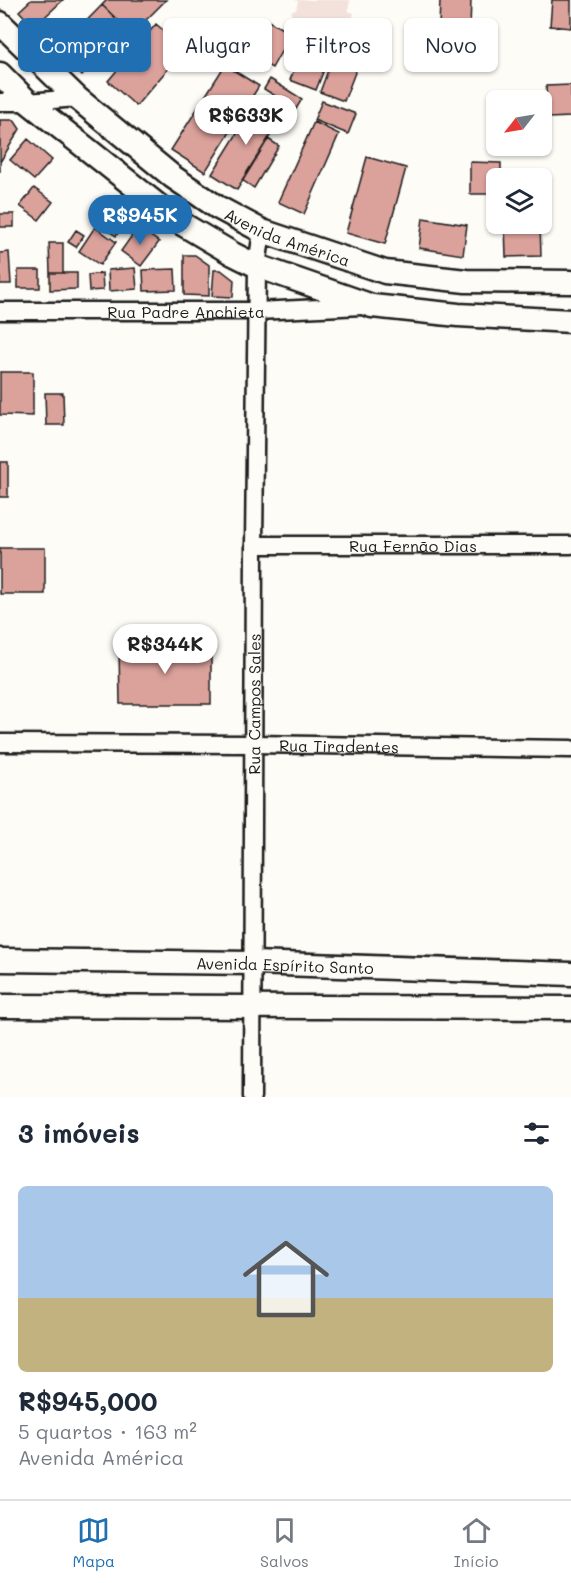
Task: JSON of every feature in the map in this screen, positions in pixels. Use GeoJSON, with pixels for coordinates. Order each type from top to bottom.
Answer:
{"type":"FeatureCollection","features":[{"type":"Feature","properties":{"kind":"main road","name":"Avenida América"},"geometry":{"type":"LineString","coordinates":[[0,23],[77,98],[173,177],[217,207],[262,231],[385,272],[466,281],[571,282]]}},
{"type":"Feature","properties":{"kind":"main road","name":"Avenida América"},"geometry":{"type":"LineString","coordinates":[[0,74],[28,102],[179,222],[257,266],[372,306],[458,315],[571,321]]}},
{"type":"Feature","properties":{"kind":"main road","name":"Avenida Espírito Santo"},"geometry":{"type":"LineString","coordinates":[[0,960],[252,963],[571,974]]}},
{"type":"Feature","properties":{"kind":"main road"},"geometry":{"type":"LineString","coordinates":[[0,1006],[571,1008]]}},
{"type":"Feature","properties":{"kind":"street"},"geometry":{"type":"LineString","coordinates":[[0,102],[77,98]]}},
{"type":"Feature","properties":{"kind":"street","name":"Rua Campos Sales"},"geometry":{"type":"LineString","coordinates":[[252,1097],[257,266],[262,231]]}},
{"type":"Feature","properties":{"kind":"street","name":"Rua Padre Anchieta"},"geometry":{"type":"LineString","coordinates":[[0,311],[257,311],[372,306]]}},
{"type":"Feature","properties":{"kind":"street","name":"Rua Fernão Dias"},"geometry":{"type":"LineString","coordinates":[[254,545],[571,545]]}},
{"type":"Feature","properties":{"kind":"street","name":"Rua Tiradentes"},"geometry":{"type":"LineString","coordinates":[[0,742],[571,749]]}},
{"type":"Feature","properties":{"kind":"shaded area"},"geometry":{"type":"Polygon","coordinates":[[[294,0],[350,0],[348,11],[354,13],[353,18],[314,16],[313,18],[290,18],[292,10],[296,10],[298,1],[294,0]]]}},
{"type":"Feature","properties":{"kind":"building"},"geometry":{"type":"Polygon","coordinates":[[[31,0],[63,0],[44,18],[26,18],[19,11],[31,0]]]}},
{"type":"Feature","properties":{"kind":"building"},"geometry":{"type":"Polygon","coordinates":[[[107,0],[166,0],[148,18],[115,18],[102,5],[107,0]]]}},
{"type":"Feature","properties":{"kind":"building"},"geometry":{"type":"Polygon","coordinates":[[[440,0],[471,0],[470,18],[439,18],[440,0]]]}},
{"type":"Feature","properties":{"kind":"building"},"geometry":{"type":"Polygon","coordinates":[[[552,0],[571,0],[571,28],[550,26],[552,0]]]}},
{"type":"Feature","properties":{"kind":"building"},"geometry":{"type":"Polygon","coordinates":[[[102,5],[116,18],[89,18],[102,5]]]}},
{"type":"Feature","properties":{"kind":"building"},"geometry":{"type":"Polygon","coordinates":[[[272,23],[284,30],[284,47],[272,68],[272,23]]]}},
{"type":"Feature","properties":{"kind":"building"},"geometry":{"type":"Polygon","coordinates":[[[156,24],[163,30],[163,72],[165,72],[136,106],[108,81],[116,72],[151,72],[151,30],[156,24]]]}},
{"type":"Feature","properties":{"kind":"building"},"geometry":{"type":"Polygon","coordinates":[[[221,72],[236,72],[259,86],[205,172],[171,150],[221,72]]]}},
{"type":"Feature","properties":{"kind":"building"},"geometry":{"type":"Polygon","coordinates":[[[293,72],[323,72],[316,90],[290,80],[293,72]]]}},
{"type":"Feature","properties":{"kind":"building"},"geometry":{"type":"Polygon","coordinates":[[[327,72],[355,72],[344,101],[320,92],[327,72]]]}},
{"type":"Feature","properties":{"kind":"building"},"geometry":{"type":"Polygon","coordinates":[[[270,79],[302,99],[296,109],[264,89],[270,79]]]}},
{"type":"Feature","properties":{"kind":"building"},"geometry":{"type":"Polygon","coordinates":[[[571,85],[571,117],[552,118],[552,90],[546,90],[546,86],[571,85]]]}},
{"type":"Feature","properties":{"kind":"building"},"geometry":{"type":"Polygon","coordinates":[[[322,101],[356,114],[348,134],[314,120],[322,101]]]}},
{"type":"Feature","properties":{"kind":"building"},"geometry":{"type":"Polygon","coordinates":[[[256,103],[281,118],[237,190],[212,174],[256,103]]]}},
{"type":"Feature","properties":{"kind":"building"},"geometry":{"type":"Polygon","coordinates":[[[0,120],[14,120],[20,129],[0,162],[0,120]]]}},
{"type":"Feature","properties":{"kind":"building"},"geometry":{"type":"Polygon","coordinates":[[[314,122],[339,134],[304,214],[278,202],[314,122]]]}},
{"type":"Feature","properties":{"kind":"building"},"geometry":{"type":"Polygon","coordinates":[[[28,139],[52,160],[34,180],[10,160],[28,139]]]}},
{"type":"Feature","properties":{"kind":"building"},"geometry":{"type":"Polygon","coordinates":[[[268,139],[279,146],[254,188],[242,180],[268,139]]]}},
{"type":"Feature","properties":{"kind":"building"},"geometry":{"type":"Polygon","coordinates":[[[367,157],[406,168],[385,244],[346,233],[367,157]]]}},
{"type":"Feature","properties":{"kind":"building"},"geometry":{"type":"Polygon","coordinates":[[[470,162],[501,163],[501,168],[486,168],[486,194],[470,194],[470,162]]]}},
{"type":"Feature","properties":{"kind":"building"},"geometry":{"type":"Polygon","coordinates":[[[34,188],[53,202],[39,220],[20,206],[34,188]]]}},
{"type":"Feature","properties":{"kind":"building"},"geometry":{"type":"Polygon","coordinates":[[[108,212],[125,223],[116,236],[100,225],[108,212]]]}},
{"type":"Feature","properties":{"kind":"building"},"geometry":{"type":"Polygon","coordinates":[[[0,214],[14,214],[14,227],[0,227],[0,214]]]}},
{"type":"Feature","properties":{"kind":"building"},"geometry":{"type":"Polygon","coordinates":[[[423,218],[467,225],[463,255],[419,248],[423,218]]]}},
{"type":"Feature","properties":{"kind":"building"},"geometry":{"type":"Polygon","coordinates":[[[95,227],[116,242],[100,265],[79,251],[95,227]]]}},
{"type":"Feature","properties":{"kind":"building"},"geometry":{"type":"Polygon","coordinates":[[[138,227],[159,242],[141,266],[121,251],[138,227]]]}},
{"type":"Feature","properties":{"kind":"building"},"geometry":{"type":"Polygon","coordinates":[[[76,230],[84,235],[76,247],[68,242],[76,230]]]}},
{"type":"Feature","properties":{"kind":"building"},"geometry":{"type":"Polygon","coordinates":[[[505,234],[540,234],[541,256],[506,257],[505,234]]]}},
{"type":"Feature","properties":{"kind":"building"},"geometry":{"type":"Polygon","coordinates":[[[49,243],[63,243],[63,273],[50,273],[49,243]]]}},
{"type":"Feature","properties":{"kind":"building"},"geometry":{"type":"Polygon","coordinates":[[[9,252],[11,284],[0,284],[0,253],[9,252]]]}},
{"type":"Feature","properties":{"kind":"building"},"geometry":{"type":"Polygon","coordinates":[[[184,255],[195,255],[209,265],[209,296],[184,295],[184,255]]]}},
{"type":"Feature","properties":{"kind":"building"},"geometry":{"type":"Polygon","coordinates":[[[135,268],[137,289],[109,291],[108,270],[135,268]]]}},
{"type":"Feature","properties":{"kind":"building"},"geometry":{"type":"Polygon","coordinates":[[[175,269],[176,290],[144,291],[143,270],[175,269]]]}},
{"type":"Feature","properties":{"kind":"building"},"geometry":{"type":"Polygon","coordinates":[[[18,270],[40,270],[40,288],[18,288],[18,270]]]}},
{"type":"Feature","properties":{"kind":"building"},"geometry":{"type":"Polygon","coordinates":[[[214,270],[221,270],[234,280],[233,297],[212,296],[214,270]]]}},
{"type":"Feature","properties":{"kind":"building"},"geometry":{"type":"Polygon","coordinates":[[[50,273],[77,273],[77,289],[50,290],[50,273]]]}},
{"type":"Feature","properties":{"kind":"building"},"geometry":{"type":"Polygon","coordinates":[[[102,273],[103,290],[89,291],[88,275],[102,273]]]}},
{"type":"Feature","properties":{"kind":"building"},"geometry":{"type":"Polygon","coordinates":[[[0,372],[33,372],[33,416],[0,415],[0,372]]]}},
{"type":"Feature","properties":{"kind":"building"},"geometry":{"type":"Polygon","coordinates":[[[45,393],[63,393],[64,425],[46,425],[45,393]]]}},
{"type":"Feature","properties":{"kind":"building"},"geometry":{"type":"Polygon","coordinates":[[[0,462],[8,462],[8,497],[0,497],[0,462]]]}},
{"type":"Feature","properties":{"kind":"building"},"geometry":{"type":"Polygon","coordinates":[[[0,548],[45,548],[45,594],[0,594],[0,548]]]}},
{"type":"Feature","properties":{"kind":"building"},"geometry":{"type":"Polygon","coordinates":[[[119,647],[211,647],[211,704],[120,704],[119,647]]]}}]}
